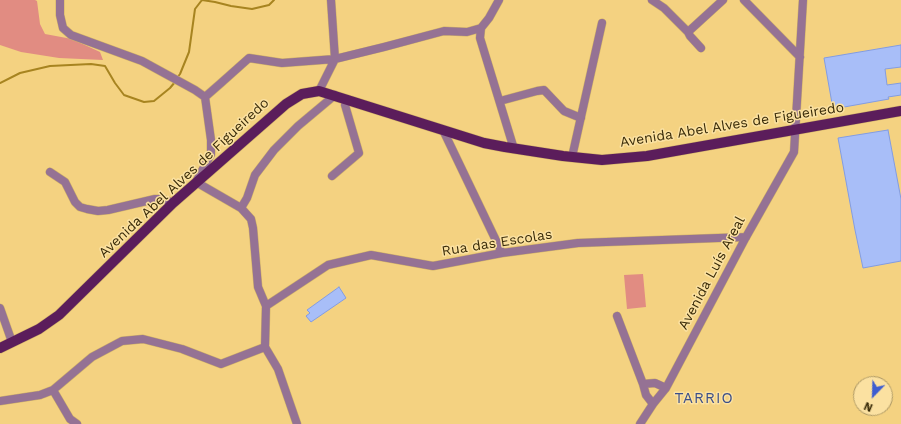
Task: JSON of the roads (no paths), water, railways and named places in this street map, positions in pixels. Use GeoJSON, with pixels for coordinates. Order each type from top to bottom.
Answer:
{"type":"FeatureCollection","features":[{"type":"Feature","properties":{"kind":"main road","name":"Avenida Abel Alves de Figueiredo"},"geometry":{"type":"LineString","coordinates":[[0,348],[40,329],[58,315],[196,182],[286,104],[302,94],[319,91],[335,95],[484,143],[514,149],[602,160],[647,156],[901,111]]}},
{"type":"Feature","properties":{"kind":"street"},"geometry":{"type":"LineString","coordinates":[[60,0],[60,15],[63,28],[71,35],[142,61],[205,96]]}},
{"type":"Feature","properties":{"kind":"street"},"geometry":{"type":"LineString","coordinates":[[319,91],[334,59],[331,0]]}},
{"type":"Feature","properties":{"kind":"street"},"geometry":{"type":"LineString","coordinates":[[499,0],[489,18],[481,28],[480,38],[514,149]]}},
{"type":"Feature","properties":{"kind":"street"},"geometry":{"type":"LineString","coordinates":[[652,0],[664,8],[688,32],[701,48]]}},
{"type":"Feature","properties":{"kind":"street"},"geometry":{"type":"LineString","coordinates":[[688,32],[723,0]]}},
{"type":"Feature","properties":{"kind":"street"},"geometry":{"type":"LineString","coordinates":[[744,0],[800,57]]}},
{"type":"Feature","properties":{"kind":"street","name":"Avenida Luís Areal"},"geometry":{"type":"LineString","coordinates":[[640,424],[666,388],[746,237],[794,152],[803,0]]}},
{"type":"Feature","properties":{"kind":"street"},"geometry":{"type":"LineString","coordinates":[[572,157],[602,23]]}},
{"type":"Feature","properties":{"kind":"street"},"geometry":{"type":"LineString","coordinates":[[205,96],[249,58],[282,63],[334,59],[444,31],[467,32],[481,28]]}},
{"type":"Feature","properties":{"kind":"street"},"geometry":{"type":"LineString","coordinates":[[500,101],[544,90],[564,112],[581,118]]}},
{"type":"Feature","properties":{"kind":"street"},"geometry":{"type":"LineString","coordinates":[[242,208],[255,175],[274,150],[298,126],[335,95]]}},
{"type":"Feature","properties":{"kind":"street"},"geometry":{"type":"LineString","coordinates":[[205,96],[211,140],[210,154],[196,182],[242,208],[251,219],[258,287],[266,306],[265,347],[278,369],[297,424]]}},
{"type":"Feature","properties":{"kind":"street"},"geometry":{"type":"LineString","coordinates":[[332,176],[359,153],[345,105],[347,99]]}},
{"type":"Feature","properties":{"kind":"street"},"geometry":{"type":"LineString","coordinates":[[443,130],[502,253]]}},
{"type":"Feature","properties":{"kind":"street"},"geometry":{"type":"LineString","coordinates":[[50,172],[65,182],[75,202],[80,207],[87,209],[98,211],[108,210],[155,199],[164,199],[173,203]]}},
{"type":"Feature","properties":{"kind":"street","name":"Rua das Escolas"},"geometry":{"type":"LineString","coordinates":[[266,306],[328,265],[371,255],[433,266],[502,253],[578,244],[746,237]]}},
{"type":"Feature","properties":{"kind":"street"},"geometry":{"type":"LineString","coordinates":[[0,308],[12,342]]}},
{"type":"Feature","properties":{"kind":"street"},"geometry":{"type":"LineString","coordinates":[[617,316],[646,395],[653,404]]}},
{"type":"Feature","properties":{"kind":"street"},"geometry":{"type":"LineString","coordinates":[[0,401],[40,395],[53,390],[92,357],[122,341],[143,339],[182,349],[222,364],[265,347]]}},
{"type":"Feature","properties":{"kind":"street"},"geometry":{"type":"LineString","coordinates":[[643,384],[655,383],[666,388]]}},
{"type":"Feature","properties":{"kind":"street"},"geometry":{"type":"LineString","coordinates":[[53,390],[70,419],[77,424]]}},
{"type":"Feature","properties":{"kind":"waterway"},"geometry":{"type":"LineString","coordinates":[[177,78],[189,52],[195,9],[202,0],[252,9],[269,5],[274,0]]}},
{"type":"Feature","properties":{"kind":"waterway"},"geometry":{"type":"LineString","coordinates":[[0,83],[20,73],[50,66],[91,64],[105,66],[124,95],[144,102],[154,101],[175,82]]}},
{"type":"Feature","properties":{"kind":"district","name":"TARRIO"},"geometry":{"type":"Point","coordinates":[704,399]}}]}
